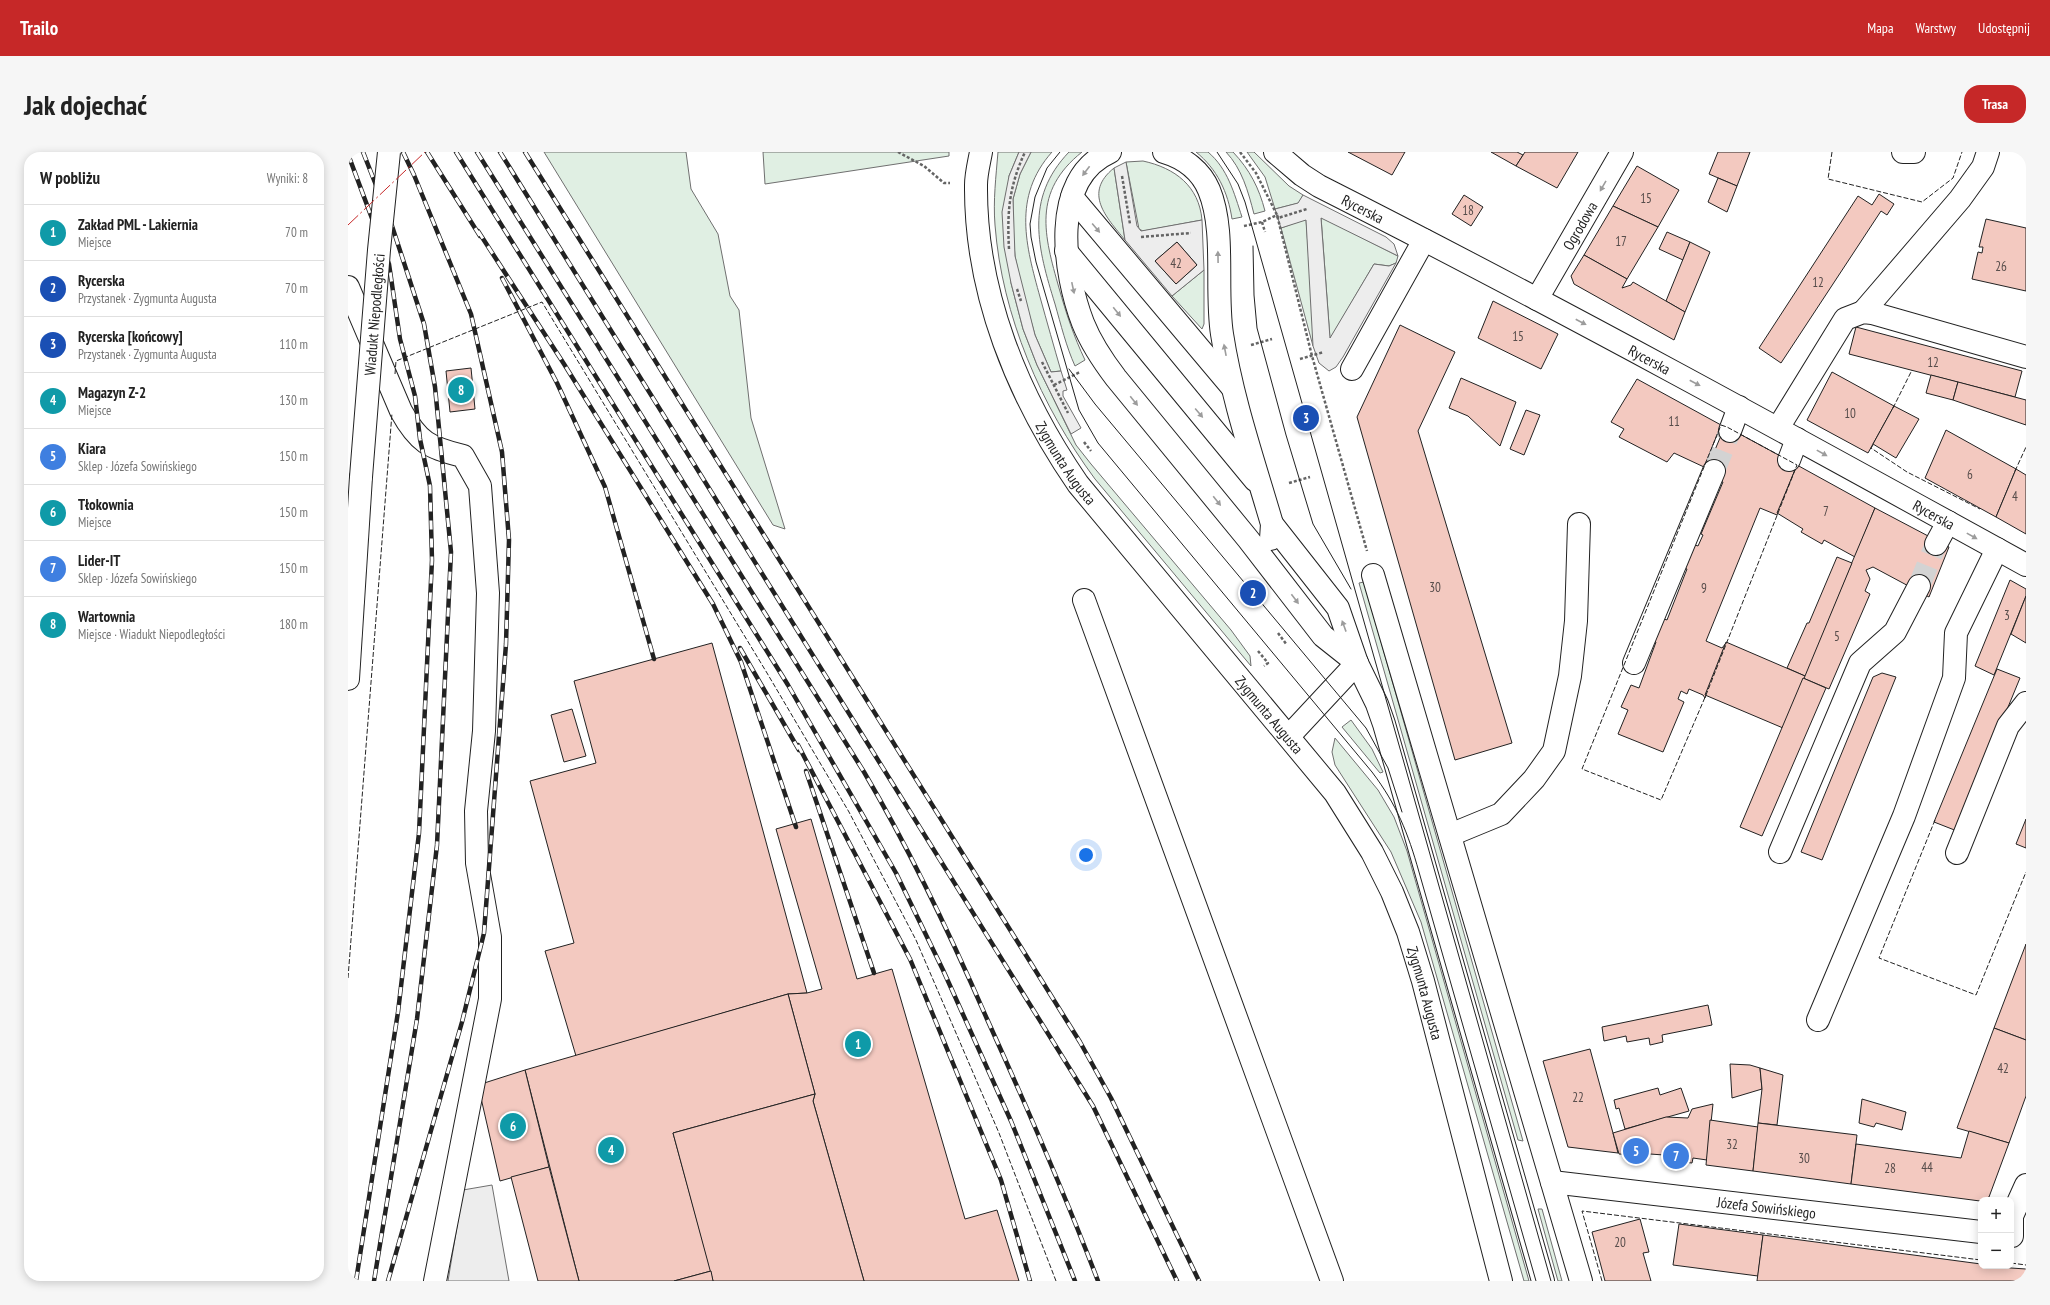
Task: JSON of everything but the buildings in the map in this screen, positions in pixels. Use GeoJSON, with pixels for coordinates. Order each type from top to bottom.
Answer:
{"type":"FeatureCollection","features":[{"type":"Feature","properties":{"kind":"street","name":"Wiadukt Niepodległości"},"geometry":{"type":"LineString","coordinates":[[348,679],[361,477],[378,257],[389,152]]}},
{"type":"Feature","properties":{"kind":"street","name":"Zygmunta Augusta"},"geometry":{"type":"LineString","coordinates":[[967,152],[976,184],[980,238],[989,291],[1016,373],[1037,418],[1078,484],[1335,793],[1360,830],[1389,885],[1403,918],[1423,981],[1501,1281]]}},
{"type":"Feature","properties":{"kind":"street","name":"Zygmunta Augusta"},"geometry":{"type":"LineString","coordinates":[[976,184],[981,152]]}},
{"type":"Feature","properties":{"kind":"street"},"geometry":{"type":"LineString","coordinates":[[1110,152],[1101,156],[1091,164],[1080,179],[1072,197],[1066,230],[1066,250],[1074,293],[1083,323],[1101,359],[1271,568],[1323,636],[1357,663]]}},
{"type":"Feature","properties":{"kind":"street"},"geometry":{"type":"LineString","coordinates":[[1164,152],[1180,159],[1202,177],[1215,208],[1222,334],[1233,388],[1272,524],[1271,568]]}},
{"type":"Feature","properties":{"kind":"street","name":"Rycerska"},"geometry":{"type":"LineString","coordinates":[[1275,152],[1302,175],[1319,186],[1537,299],[1739,407],[2026,565]]}},
{"type":"Feature","properties":{"kind":"street","name":"Ogrodowa"},"geometry":{"type":"LineString","coordinates":[[1537,299],[1622,152]]}},
{"type":"Feature","properties":{"kind":"street"},"geometry":{"type":"LineString","coordinates":[[1903,152],[1914,152]]}},
{"type":"Feature","properties":{"kind":"street"},"geometry":{"type":"LineString","coordinates":[[1778,428],[1845,319],[1862,312],[1960,199],[1983,167],[1988,152]]}},
{"type":"Feature","properties":{"kind":"street"},"geometry":{"type":"LineString","coordinates":[[1072,197],[1233,388]]}},
{"type":"Feature","properties":{"kind":"street"},"geometry":{"type":"LineString","coordinates":[[1352,369],[1424,240]]}},
{"type":"Feature","properties":{"kind":"street"},"geometry":{"type":"LineString","coordinates":[[1066,250],[1261,487]]}},
{"type":"Feature","properties":{"kind":"street"},"geometry":{"type":"LineString","coordinates":[[348,287],[401,411],[410,428],[420,440],[441,451],[463,456],[480,486],[488,594],[484,732],[476,811],[477,863],[490,937],[490,999],[435,1281]]}},
{"type":"Feature","properties":{"kind":"street"},"geometry":{"type":"LineString","coordinates":[[1862,312],[1872,313],[2026,357]]}},
{"type":"Feature","properties":{"kind":"street"},"geometry":{"type":"LineString","coordinates":[[1730,431],[1739,407]]}},
{"type":"Feature","properties":{"kind":"street"},"geometry":{"type":"LineString","coordinates":[[1789,460],[1797,439]]}},
{"type":"Feature","properties":{"kind":"street"},"geometry":{"type":"LineString","coordinates":[[1634,663],[1714,471]]}},
{"type":"Feature","properties":{"kind":"street"},"geometry":{"type":"LineString","coordinates":[[1936,544],[1948,522]]}},
{"type":"Feature","properties":{"kind":"street"},"geometry":{"type":"LineString","coordinates":[[1272,524],[1338,608],[1357,663],[1377,704],[1392,748],[1543,1281]]}},
{"type":"Feature","properties":{"kind":"street"},"geometry":{"type":"LineString","coordinates":[[1450,836],[1501,814],[1534,779],[1554,750],[1570,676],[1576,621],[1580,524]]}},
{"type":"Feature","properties":{"kind":"street"},"geometry":{"type":"LineString","coordinates":[[1818,1020],[1904,816],[1954,678],[1956,633],[1997,549]]}},
{"type":"Feature","properties":{"kind":"street"},"geometry":{"type":"LineString","coordinates":[[1373,575],[1581,1281]]}},
{"type":"Feature","properties":{"kind":"street"},"geometry":{"type":"LineString","coordinates":[[1780,852],[1860,663],[1895,632],[1919,586]]}},
{"type":"Feature","properties":{"kind":"street"},"geometry":{"type":"LineString","coordinates":[[1084,600],[1332,1281]]}},
{"type":"Feature","properties":{"kind":"street"},"geometry":{"type":"LineString","coordinates":[[1289,736],[1357,663]]}},
{"type":"Feature","properties":{"kind":"street"},"geometry":{"type":"LineString","coordinates":[[1957,853],[2008,726],[2026,703]]}},
{"type":"Feature","properties":{"kind":"street","name":"Józefa Sowińskiego"},"geometry":{"type":"LineString","coordinates":[[1552,1182],[1978,1232]]}},
{"type":"Feature","properties":{"kind":"street"},"geometry":{"type":"LineString","coordinates":[[2016,1237],[2012,1216],[2026,1185]]}},
{"type":"Feature","properties":{"kind":"path"},"geometry":{"type":"LineString","coordinates":[[348,160],[349,152]]}},
{"type":"Feature","properties":{"kind":"path"},"geometry":{"type":"LineString","coordinates":[[898,152],[924,166],[944,183],[976,184]]}},
{"type":"Feature","properties":{"kind":"path"},"geometry":{"type":"LineString","coordinates":[[1009,253],[1008,204],[1015,174],[1025,152]]}},
{"type":"Feature","properties":{"kind":"path"},"geometry":{"type":"LineString","coordinates":[[1240,152],[1256,173],[1277,215],[1312,356],[1373,575]]}},
{"type":"Feature","properties":{"kind":"path"},"geometry":{"type":"LineString","coordinates":[[1262,222],[1265,232]]}},
{"type":"Feature","properties":{"kind":"path"},"geometry":{"type":"LineString","coordinates":[[1017,287],[1022,307]]}},
{"type":"Feature","properties":{"kind":"path"},"geometry":{"type":"LineString","coordinates":[[1251,345],[1272,339]]}},
{"type":"Feature","properties":{"kind":"path"},"geometry":{"type":"LineString","coordinates":[[1300,359],[1324,352]]}},
{"type":"Feature","properties":{"kind":"path"},"geometry":{"type":"LineString","coordinates":[[1039,355],[1070,418]]}},
{"type":"Feature","properties":{"kind":"path"},"geometry":{"type":"LineString","coordinates":[[1080,436],[1091,451]]}},
{"type":"Feature","properties":{"kind":"path"},"geometry":{"type":"LineString","coordinates":[[1289,483],[1310,477]]}},
{"type":"Feature","properties":{"kind":"path"},"geometry":{"type":"LineString","coordinates":[[1278,633],[1287,645]]}},
{"type":"Feature","properties":{"kind":"path"},"geometry":{"type":"LineString","coordinates":[[1245,684],[1268,663],[1258,650]]}},
{"type":"Feature","properties":{"kind":"green space"},"geometry":{"type":"Polygon","coordinates":[[[544,152],[686,152],[691,189],[718,234],[730,296],[739,310],[751,418],[785,529],[773,525],[544,152]]]}},
{"type":"Feature","properties":{"kind":"green space"},"geometry":{"type":"Polygon","coordinates":[[[763,152],[949,152],[949,156],[765,184],[763,152]]]}},
{"type":"Feature","properties":{"kind":"green space"},"geometry":{"type":"Polygon","coordinates":[[[998,152],[1019,152],[1009,176],[1011,283],[1023,329],[1037,365],[1076,445],[1231,630],[1250,656],[1251,666],[1095,479],[1075,451],[1041,391],[1015,326],[999,259],[994,207],[998,152]]]}},
{"type":"Feature","properties":{"kind":"green space"},"geometry":{"type":"Polygon","coordinates":[[[1031,152],[1052,152],[1039,169],[1031,186],[1027,204],[1026,222],[1030,259],[1061,371],[1051,372],[1035,335],[1021,285],[1015,256],[1013,199],[1020,174],[1031,152]]]}},
{"type":"Feature","properties":{"kind":"green space"},"geometry":{"type":"Polygon","coordinates":[[[1069,152],[1082,152],[1066,167],[1055,183],[1049,199],[1046,215],[1049,250],[1054,269],[1067,316],[1085,360],[1075,366],[1049,284],[1040,244],[1039,225],[1040,206],[1045,188],[1055,170],[1069,152]]]}},
{"type":"Feature","properties":{"kind":"green space"},"geometry":{"type":"Polygon","coordinates":[[[1196,152],[1208,152],[1221,166],[1230,182],[1242,217],[1232,219],[1228,200],[1216,174],[1196,152]]]}},
{"type":"Feature","properties":{"kind":"green space"},"geometry":{"type":"Polygon","coordinates":[[[1226,152],[1233,152],[1249,173],[1257,187],[1265,211],[1254,214],[1247,189],[1240,173],[1226,152]]]}},
{"type":"Feature","properties":{"kind":"green space"},"geometry":{"type":"Polygon","coordinates":[[[1247,152],[1254,152],[1289,186],[1303,195],[1299,203],[1275,209],[1265,177],[1247,152]]]}},
{"type":"Feature","properties":{"kind":"green space"},"geometry":{"type":"Polygon","coordinates":[[[1143,161],[1165,168],[1183,180],[1196,197],[1202,220],[1143,231],[1139,229],[1126,162],[1143,161]]]}},
{"type":"Feature","properties":{"kind":"green space"},"geometry":{"type":"Polygon","coordinates":[[[1114,168],[1125,240],[1105,214],[1099,196],[1100,187],[1105,177],[1114,168]]]}},
{"type":"Feature","properties":{"kind":"green space"},"geometry":{"type":"Polygon","coordinates":[[[1321,217],[1398,256],[1396,263],[1389,266],[1374,264],[1330,339],[1321,217]]]}},
{"type":"Feature","properties":{"kind":"green space"},"geometry":{"type":"Polygon","coordinates":[[[1306,219],[1315,344],[1313,346],[1281,228],[1306,219]]]}},
{"type":"Feature","properties":{"kind":"green space"},"geometry":{"type":"Polygon","coordinates":[[[1204,270],[1204,324],[1202,329],[1172,296],[1204,270]]]}},
{"type":"Feature","properties":{"kind":"green space"},"geometry":{"type":"Polygon","coordinates":[[[1364,582],[1523,1141],[1518,1140],[1359,583],[1364,582]]]}},
{"type":"Feature","properties":{"kind":"green space"},"geometry":{"type":"Polygon","coordinates":[[[1351,720],[1372,749],[1383,772],[1380,773],[1342,727],[1351,720]]]}},
{"type":"Feature","properties":{"kind":"green space"},"geometry":{"type":"Polygon","coordinates":[[[1335,738],[1378,790],[1394,817],[1407,851],[1529,1281],[1524,1281],[1421,922],[1391,852],[1335,765],[1332,752],[1335,738]]]}},
{"type":"Feature","properties":{"kind":"green space"},"geometry":{"type":"Polygon","coordinates":[[[1538,1209],[1542,1209],[1562,1281],[1558,1281],[1538,1209]]]}},
{"type":"Feature","properties":{"kind":"shaded area"},"geometry":{"type":"Polygon","coordinates":[[[1019,152],[1031,152],[1020,174],[1013,199],[1015,256],[1035,335],[1051,372],[1061,371],[1067,390],[1063,391],[1063,396],[1081,428],[1071,434],[1037,365],[1023,329],[1011,283],[1004,247],[1002,212],[1009,176],[1019,152]]]}},
{"type":"Feature","properties":{"kind":"shaded area"},"geometry":{"type":"Polygon","coordinates":[[[1126,162],[1137,226],[1141,231],[1202,220],[1204,270],[1172,296],[1125,240],[1114,168],[1126,162]],[[1177,242],[1155,261],[1176,284],[1197,265],[1177,242]]]}},
{"type":"Feature","properties":{"kind":"shaded area"},"geometry":{"type":"Polygon","coordinates":[[[1303,195],[1386,237],[1394,244],[1398,256],[1321,218],[1330,338],[1374,264],[1389,266],[1396,263],[1343,357],[1336,367],[1329,371],[1319,363],[1313,346],[1306,220],[1281,228],[1275,209],[1298,203],[1303,195]]]}},
{"type":"Feature","properties":{"kind":"shaded area"},"geometry":{"type":"Polygon","coordinates":[[[492,1185],[509,1281],[448,1281],[463,1190],[492,1185]]]}},
{"type":"Feature","properties":{"kind":"tunnel"},"geometry":{"type":"LineString","coordinates":[[1714,471],[1730,431]]}},
{"type":"Feature","properties":{"kind":"tunnel"},"geometry":{"type":"LineString","coordinates":[[1919,586],[1936,544]]}},
{"type":"Feature","properties":{"kind":"tram line"},"geometry":{"type":"LineString","coordinates":[[1060,152],[1047,168],[1035,197],[1030,224],[1036,262],[1079,410],[1098,443],[1372,772],[1395,808],[1406,832],[1415,858],[1536,1281]]}},
{"type":"Feature","properties":{"kind":"tram line"},"geometry":{"type":"LineString","coordinates":[[1217,152],[1238,184],[1245,202],[1551,1281]]}},
{"type":"Feature","properties":{"kind":"tram line"},"geometry":{"type":"LineString","coordinates":[[1253,246],[1254,295],[1257,328],[1286,435],[1313,524],[1351,589]]}},
{"type":"Feature","properties":{"kind":"tram line"},"geometry":{"type":"LineString","coordinates":[[1069,369],[1095,404],[1366,728],[1388,768],[1402,812]]}},
{"type":"Feature","properties":{"kind":"railway"},"geometry":{"type":"LineString","coordinates":[[363,152],[392,226],[424,324],[435,387],[451,552],[437,845],[417,1019],[374,1281]]}},
{"type":"Feature","properties":{"kind":"railway"},"geometry":{"type":"LineString","coordinates":[[388,1281],[462,1022],[484,933],[506,644],[509,540],[502,452],[471,314],[414,175],[403,152]]}},
{"type":"Feature","properties":{"kind":"railway"},"geometry":{"type":"LineString","coordinates":[[427,152],[480,236]]}},
{"type":"Feature","properties":{"kind":"railway"},"geometry":{"type":"LineString","coordinates":[[456,152],[788,685],[896,873],[943,970],[1011,1121],[1075,1281]]}},
{"type":"Feature","properties":{"kind":"railway"},"geometry":{"type":"LineString","coordinates":[[477,152],[864,772],[898,832],[959,956],[1044,1149],[1098,1281]]}},
{"type":"Feature","properties":{"kind":"railway"},"geometry":{"type":"LineString","coordinates":[[500,152],[1093,1106],[1177,1281]]}},
{"type":"Feature","properties":{"kind":"railway"},"geometry":{"type":"LineString","coordinates":[[525,152],[1080,1042],[1111,1098],[1199,1281]]}},
{"type":"Feature","properties":{"kind":"railway"},"geometry":{"type":"LineString","coordinates":[[348,154],[389,264],[400,339],[415,396],[420,439],[430,486],[432,560],[419,833],[398,1012],[356,1281]]}},
{"type":"Feature","properties":{"kind":"railway"},"geometry":{"type":"LineString","coordinates":[[478,231],[564,364],[713,604],[741,662],[796,827]]}},
{"type":"Feature","properties":{"kind":"railway"},"geometry":{"type":"LineString","coordinates":[[502,278],[557,383],[605,487],[654,659]]}},
{"type":"Feature","properties":{"kind":"railway"},"geometry":{"type":"LineString","coordinates":[[740,648],[799,750]]}},
{"type":"Feature","properties":{"kind":"railway"},"geometry":{"type":"LineString","coordinates":[[798,745],[910,959],[1001,1180],[1030,1281]]}},
{"type":"Feature","properties":{"kind":"railway"},"geometry":{"type":"LineString","coordinates":[[806,771],[874,973]]}},
{"type":"Feature","properties":{"kind":"fence"},"geometry":{"type":"LineString","coordinates":[[1832,152],[1828,179],[1922,202],[1953,178],[1962,152]]}},
{"type":"Feature","properties":{"kind":"fence"},"geometry":{"type":"LineString","coordinates":[[395,374],[396,361],[542,302],[767,673],[849,812],[916,940],[999,1133],[1056,1281]]}},
{"type":"Feature","properties":{"kind":"fence"},"geometry":{"type":"LineString","coordinates":[[1893,408],[1912,370]]}},
{"type":"Feature","properties":{"kind":"fence"},"geometry":{"type":"LineString","coordinates":[[348,978],[392,413]]}},
{"type":"Feature","properties":{"kind":"fence"},"geometry":{"type":"LineString","coordinates":[[1721,425],[1797,465],[1706,695],[1661,800],[1582,769],[1721,425]]}},
{"type":"Feature","properties":{"kind":"fence"},"geometry":{"type":"LineString","coordinates":[[1873,445],[1871,448],[1907,472],[1980,509]]}},
{"type":"Feature","properties":{"kind":"fence"},"geometry":{"type":"LineString","coordinates":[[2015,471],[2026,447]]}},
{"type":"Feature","properties":{"kind":"fence"},"geometry":{"type":"LineString","coordinates":[[1935,820],[1879,958],[1976,995],[2026,872]]}},
{"type":"Feature","properties":{"kind":"fence"},"geometry":{"type":"LineString","coordinates":[[1602,1281],[1582,1211],[1978,1260]]}},
{"type":"Feature","properties":{"kind":"fence"},"geometry":{"type":"LineString","coordinates":[[2014,1263],[2026,1265]]}},
{"type":"Feature","properties":{"kind":"power"},"geometry":{"type":"LineString","coordinates":[[348,225],[425,152]]}},
{"type":"Feature","properties":{"kind":"place","name":"Wartownia"},"geometry":{"type":"Point","coordinates":[461,390]}},
{"type":"Feature","properties":{"kind":"place","name":"Rycerska [końcowy]"},"geometry":{"type":"Point","coordinates":[1306,418]}},
{"type":"Feature","properties":{"kind":"place","name":"Rycerska"},"geometry":{"type":"Point","coordinates":[1253,593]}},
{"type":"Feature","properties":{"kind":"place","name":"Zakład PML - Lakiernia"},"geometry":{"type":"Point","coordinates":[858,1044]}},
{"type":"Feature","properties":{"kind":"place","name":"Tłokownia"},"geometry":{"type":"Point","coordinates":[513,1126]}},
{"type":"Feature","properties":{"kind":"place","name":"Magazyn Z-2"},"geometry":{"type":"Point","coordinates":[611,1150]}},
{"type":"Feature","properties":{"kind":"place","name":"Kiara"},"geometry":{"type":"Point","coordinates":[1636,1151]}},
{"type":"Feature","properties":{"kind":"place","name":"Lider-IT"},"geometry":{"type":"Point","coordinates":[1676,1156]}}]}
